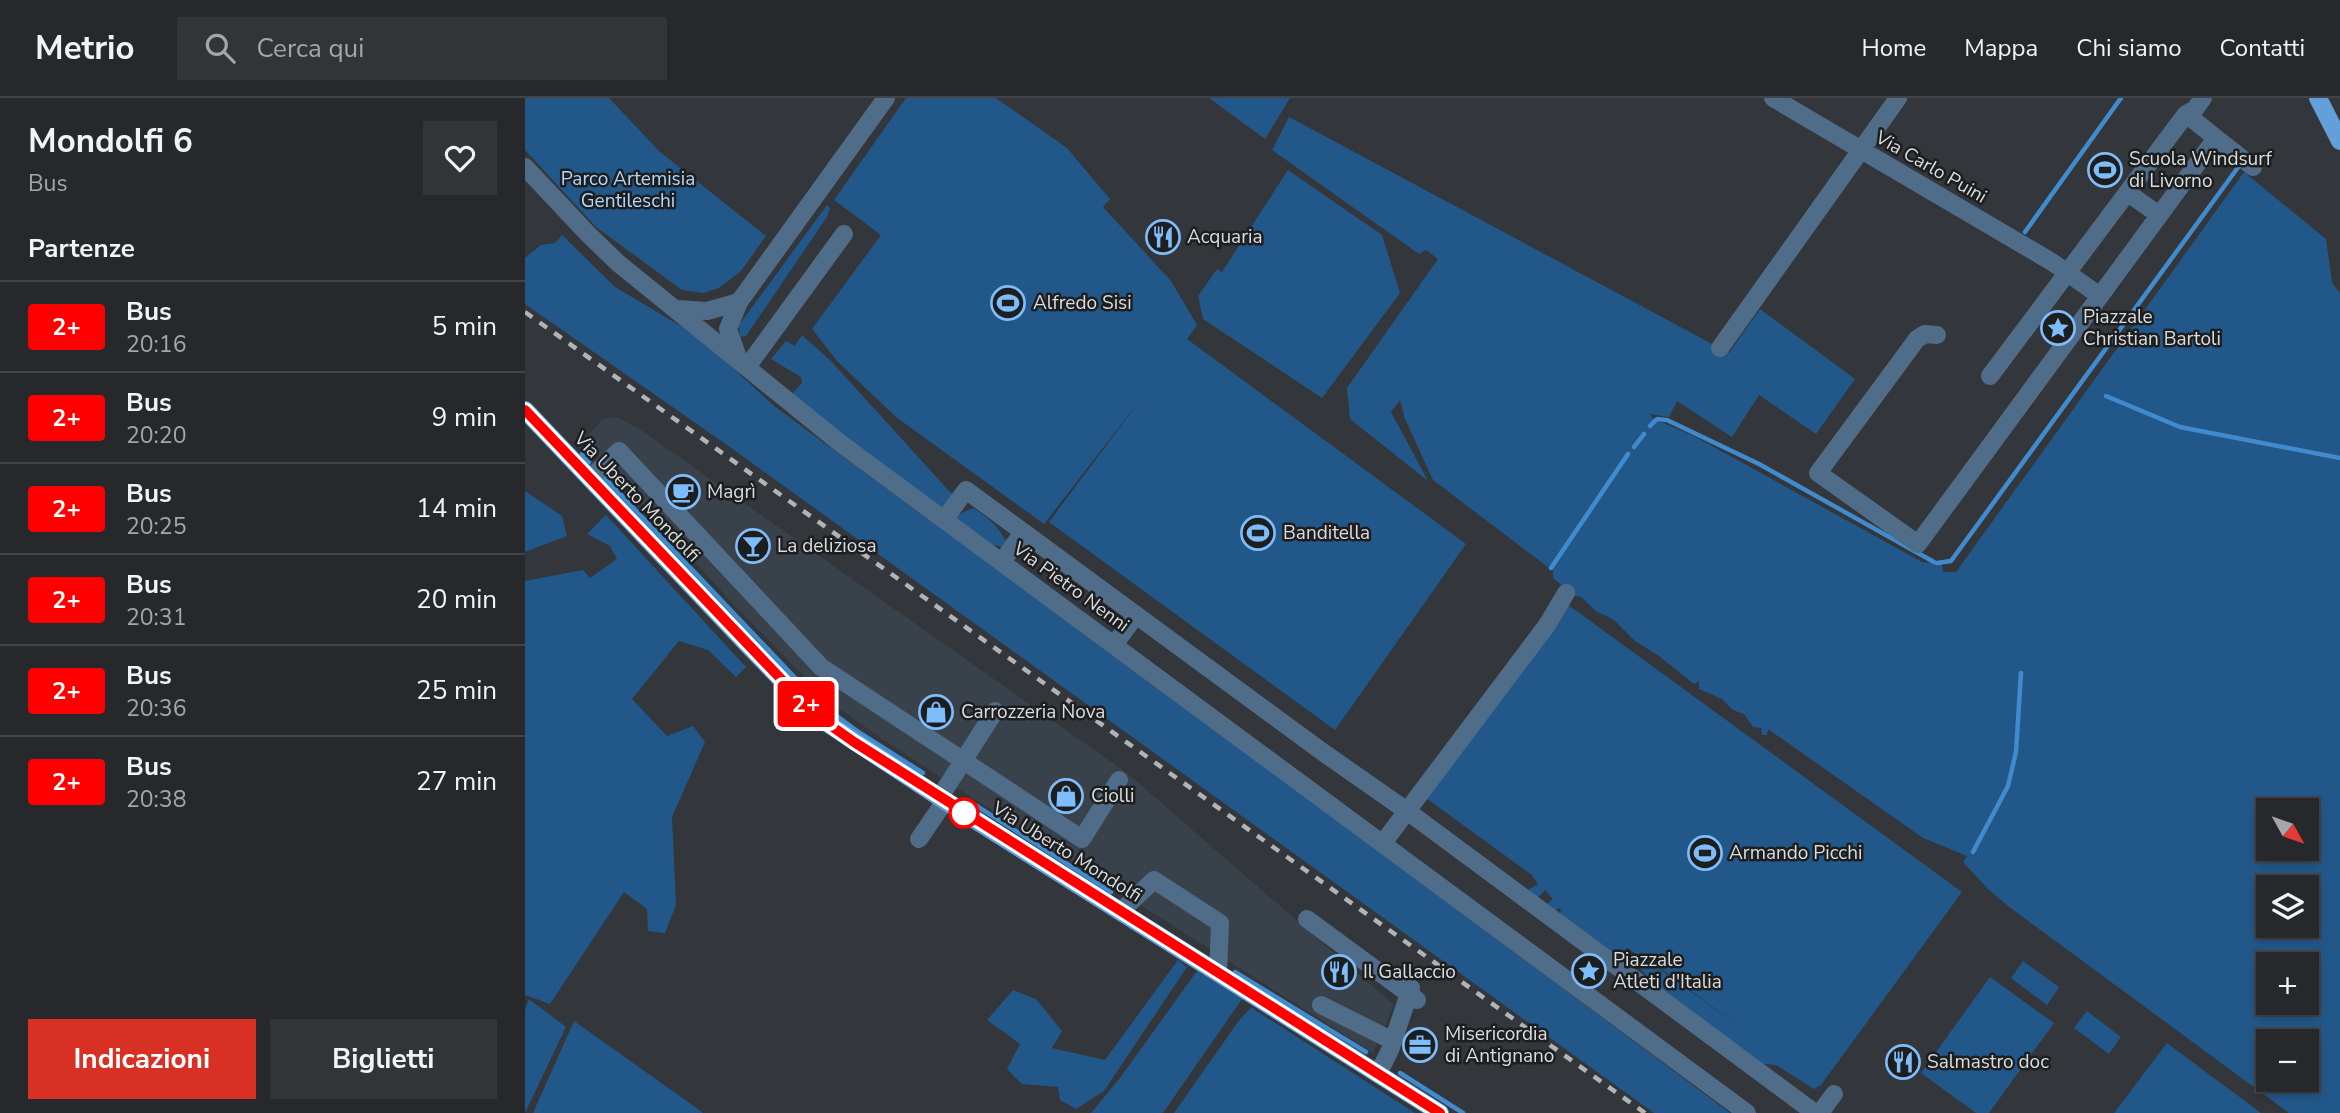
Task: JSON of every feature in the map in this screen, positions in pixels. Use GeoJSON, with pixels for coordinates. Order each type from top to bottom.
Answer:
{"type":"FeatureCollection","features":[{"type":"Feature","properties":{"kind":"main road"},"geometry":{"type":"LineString","coordinates":[[2318,98],[2340,141]]}},
{"type":"Feature","properties":{"kind":"main road","name":"Via Uberto Mondolfi"},"geometry":{"type":"LineString","coordinates":[[525,410],[801,700],[838,731],[1440,1113]]}},
{"type":"Feature","properties":{"kind":"street"},"geometry":{"type":"LineString","coordinates":[[844,234],[743,363],[730,338],[728,327],[739,302],[886,98]]}},
{"type":"Feature","properties":{"kind":"street","name":"Via Carlo Puini"},"geometry":{"type":"LineString","coordinates":[[1773,98],[2060,268]]}},
{"type":"Feature","properties":{"kind":"street"},"geometry":{"type":"LineString","coordinates":[[1721,340],[1898,98]]}},
{"type":"Feature","properties":{"kind":"street"},"geometry":{"type":"LineString","coordinates":[[2189,106],[2195,109],[2203,98]]}},
{"type":"Feature","properties":{"kind":"street"},"geometry":{"type":"LineString","coordinates":[[2189,106],[2216,138],[2253,167]]}},
{"type":"Feature","properties":{"kind":"street"},"geometry":{"type":"LineString","coordinates":[[1990,376],[2060,268],[2128,193],[2189,106]]}},
{"type":"Feature","properties":{"kind":"street"},"geometry":{"type":"LineString","coordinates":[[1937,335],[1925,334],[1917,339],[1818,473],[1918,544],[2216,138]]}},
{"type":"Feature","properties":{"kind":"street","name":"Via Pietro Nenni"},"geometry":{"type":"LineString","coordinates":[[525,167],[606,252],[798,411],[1747,1113]]}},
{"type":"Feature","properties":{"kind":"street"},"geometry":{"type":"LineString","coordinates":[[2128,193],[2159,215]]}},
{"type":"Feature","properties":{"kind":"street"},"geometry":{"type":"LineString","coordinates":[[2060,268],[2100,296]]}},
{"type":"Feature","properties":{"kind":"street"},"geometry":{"type":"LineString","coordinates":[[677,309],[707,311],[739,302]]}},
{"type":"Feature","properties":{"kind":"street"},"geometry":{"type":"LineString","coordinates":[[715,340],[712,332],[714,323],[739,302]]}},
{"type":"Feature","properties":{"kind":"street"},"geometry":{"type":"LineString","coordinates":[[590,478],[619,451],[821,667],[1082,839],[1119,780]]}},
{"type":"Feature","properties":{"kind":"street"},"geometry":{"type":"LineString","coordinates":[[944,520],[966,490],[1818,1113],[1834,1094]]}},
{"type":"Feature","properties":{"kind":"street"},"geometry":{"type":"LineString","coordinates":[[1002,562],[1023,532]]}},
{"type":"Feature","properties":{"kind":"street"},"geometry":{"type":"LineString","coordinates":[[1383,843],[1547,625],[1566,593]]}},
{"type":"Feature","properties":{"kind":"street"},"geometry":{"type":"LineString","coordinates":[[1114,645],[1136,615]]}},
{"type":"Feature","properties":{"kind":"street"},"geometry":{"type":"LineString","coordinates":[[919,839],[963,760],[995,711]]}},
{"type":"Feature","properties":{"kind":"street"},"geometry":{"type":"LineString","coordinates":[[1121,911],[1154,880],[1220,923],[1219,973]]}},
{"type":"Feature","properties":{"kind":"street"},"geometry":{"type":"LineString","coordinates":[[1307,919],[1413,994],[1394,1049],[1378,1074]]}},
{"type":"Feature","properties":{"kind":"street"},"geometry":{"type":"LineString","coordinates":[[1321,1005],[1394,1049]]}},
{"type":"Feature","properties":{"kind":"shaded area"},"geometry":{"type":"Polygon","coordinates":[[[617,417],[638,428],[1127,773],[1394,1005],[1373,1053],[949,783],[823,696],[735,606],[601,461],[588,436],[602,419],[617,417]]]}},
{"type":"Feature","properties":{"kind":"green space","name":"Parco Artemisia Gentileschi"},"geometry":{"type":"Polygon","coordinates":[[[525,98],[609,98],[659,151],[766,236],[741,271],[719,288],[703,293],[682,290],[596,227],[525,150],[525,98]]]}},
{"type":"Feature","properties":{"kind":"green space"},"geometry":{"type":"Polygon","coordinates":[[[906,98],[996,98],[1067,148],[1110,199],[1103,207],[1171,281],[1197,325],[1187,339],[1466,544],[1335,730],[1049,522],[1144,395],[1044,524],[896,417],[837,361],[812,329],[881,235],[834,200],[906,98]]]}},
{"type":"Feature","properties":{"kind":"green space"},"geometry":{"type":"Polygon","coordinates":[[[1209,98],[1290,98],[1265,139],[1209,98]]]}},
{"type":"Feature","properties":{"kind":"green space"},"geometry":{"type":"Polygon","coordinates":[[[1289,117],[1729,353],[1760,309],[1855,379],[1816,434],[1759,395],[1732,437],[1677,401],[1669,417],[1649,414],[1654,419],[1694,436],[1922,562],[1942,564],[1943,572],[1956,572],[2244,172],[2326,239],[2332,283],[2340,293],[2340,1113],[2289,1113],[2260,1092],[2319,1092],[2319,1029],[2256,1029],[2256,1089],[2008,906],[1963,862],[1967,856],[1923,838],[1768,729],[1767,735],[1762,735],[1761,728],[1753,727],[1744,714],[1733,710],[1722,699],[1699,689],[1699,681],[1694,684],[1635,641],[1614,620],[1596,611],[1581,597],[1574,596],[1553,578],[1553,571],[1433,480],[1405,419],[1400,400],[1391,412],[1428,481],[1350,419],[1347,388],[1438,259],[1426,250],[1419,254],[1272,150],[1289,117]]]}},
{"type":"Feature","properties":{"kind":"green space"},"geometry":{"type":"Polygon","coordinates":[[[1288,170],[1382,235],[1400,293],[1322,398],[1203,319],[1198,296],[1217,269],[1222,272],[1288,170]]]}},
{"type":"Feature","properties":{"kind":"green space"},"geometry":{"type":"Polygon","coordinates":[[[827,205],[830,208],[827,217],[746,336],[740,337],[739,325],[827,205]]]}},
{"type":"Feature","properties":{"kind":"green space"},"geometry":{"type":"Polygon","coordinates":[[[562,235],[615,287],[684,328],[719,355],[774,406],[1730,1113],[1654,1113],[727,445],[525,304],[525,258],[541,245],[555,243],[562,235]]]}},
{"type":"Feature","properties":{"kind":"green space"},"geometry":{"type":"Polygon","coordinates":[[[802,335],[831,361],[955,495],[947,506],[941,508],[834,430],[792,394],[802,383],[801,377],[771,359],[786,341],[795,346],[802,335]]]}},
{"type":"Feature","properties":{"kind":"green space"},"geometry":{"type":"Polygon","coordinates":[[[525,491],[562,516],[567,536],[525,552],[525,491]]]}},
{"type":"Feature","properties":{"kind":"green space"},"geometry":{"type":"Polygon","coordinates":[[[973,508],[993,523],[1007,543],[1001,547],[990,544],[953,517],[973,508]]]}},
{"type":"Feature","properties":{"kind":"green space"},"geometry":{"type":"Polygon","coordinates":[[[606,515],[746,667],[736,677],[708,650],[679,641],[632,699],[667,736],[693,726],[705,742],[672,817],[676,905],[665,933],[648,931],[647,909],[624,892],[550,1004],[525,995],[525,581],[583,570],[590,578],[617,559],[610,546],[587,534],[606,515]]]}},
{"type":"Feature","properties":{"kind":"green space","name":"Armando Picchi"},"geometry":{"type":"Polygon","coordinates":[[[1567,604],[1962,892],[1821,1085],[1814,1089],[1776,1065],[1764,1064],[1650,980],[1640,968],[1643,957],[1744,1030],[1640,953],[1637,955],[1627,948],[1630,962],[1627,963],[1555,918],[1561,911],[1560,908],[1553,911],[1546,905],[1553,899],[1545,890],[1536,900],[1528,890],[1538,884],[1532,875],[1426,798],[1567,604]]]}},
{"type":"Feature","properties":{"kind":"green space"},"geometry":{"type":"Polygon","coordinates":[[[1178,960],[1187,967],[1104,1091],[1076,1109],[1060,1100],[1058,1087],[1022,1084],[1007,1069],[1020,1044],[987,1020],[1013,990],[1036,999],[1062,1031],[1052,1048],[1105,1060],[1178,960]]]}},
{"type":"Feature","properties":{"kind":"green space"},"geometry":{"type":"Polygon","coordinates":[[[2023,961],[2059,987],[2047,1005],[2011,978],[2023,961]]]}},
{"type":"Feature","properties":{"kind":"green space"},"geometry":{"type":"Polygon","coordinates":[[[1197,971],[1242,999],[1163,1113],[1091,1113],[1120,1078],[1197,971]]]}},
{"type":"Feature","properties":{"kind":"green space"},"geometry":{"type":"Polygon","coordinates":[[[1990,977],[2054,1023],[1989,1113],[1976,1113],[1921,1073],[1990,977]]]}},
{"type":"Feature","properties":{"kind":"green space"},"geometry":{"type":"Polygon","coordinates":[[[529,999],[566,1027],[525,1113],[525,1010],[529,999]]]}},
{"type":"Feature","properties":{"kind":"green space"},"geometry":{"type":"Polygon","coordinates":[[[1252,1007],[1415,1113],[1174,1113],[1240,1019],[1252,1007]]]}},
{"type":"Feature","properties":{"kind":"green space"},"geometry":{"type":"Polygon","coordinates":[[[2087,1011],[2121,1037],[2109,1054],[2074,1028],[2087,1011]]]}},
{"type":"Feature","properties":{"kind":"green space"},"geometry":{"type":"Polygon","coordinates":[[[574,1021],[698,1109],[703,1113],[533,1113],[574,1021]]]}},
{"type":"Feature","properties":{"kind":"green space"},"geometry":{"type":"Polygon","coordinates":[[[2167,1043],[2261,1113],[2114,1113],[2167,1043]]]}},
{"type":"Feature","properties":{"kind":"waterway"},"geometry":{"type":"LineString","coordinates":[[2025,232],[2121,98]]}},
{"type":"Feature","properties":{"kind":"waterway"},"geometry":{"type":"LineString","coordinates":[[1937,563],[1951,561],[2239,166]]}},
{"type":"Feature","properties":{"kind":"waterway"},"geometry":{"type":"LineString","coordinates":[[2106,396],[2180,427],[2340,458]]}},
{"type":"Feature","properties":{"kind":"waterway"},"geometry":{"type":"LineString","coordinates":[[1650,426],[1657,419],[1667,420],[1759,464],[1934,562]]}},
{"type":"Feature","properties":{"kind":"waterway"},"geometry":{"type":"LineString","coordinates":[[1634,447],[1644,434]]}},
{"type":"Feature","properties":{"kind":"waterway"},"geometry":{"type":"LineString","coordinates":[[582,454],[589,462]]}},
{"type":"Feature","properties":{"kind":"waterway"},"geometry":{"type":"LineString","coordinates":[[1551,568],[1628,454]]}},
{"type":"Feature","properties":{"kind":"waterway"},"geometry":{"type":"LineString","coordinates":[[604,477],[819,703],[923,773]]}},
{"type":"Feature","properties":{"kind":"waterway"},"geometry":{"type":"LineString","coordinates":[[1973,852],[2008,786],[2016,752],[2021,673]]}},
{"type":"Feature","properties":{"kind":"waterway"},"geometry":{"type":"LineString","coordinates":[[972,803],[1111,892]]}},
{"type":"Feature","properties":{"kind":"waterway"},"geometry":{"type":"LineString","coordinates":[[1235,972],[1366,1052]]}},
{"type":"Feature","properties":{"kind":"waterway"},"geometry":{"type":"LineString","coordinates":[[1400,1073],[1463,1113]]}},
{"type":"Feature","properties":{"kind":"railway"},"geometry":{"type":"LineString","coordinates":[[525,312],[1645,1113]]}},
{"type":"Feature","properties":{"kind":"bus line","name":"2+"},"geometry":{"type":"LineString","coordinates":[[525,410],[746,643],[827,723],[1440,1113]]}},
{"type":"Feature","properties":{"kind":"place","name":"Scuola Windsurf di Livorno"},"geometry":{"type":"Point","coordinates":[2105,170]}},
{"type":"Feature","properties":{"kind":"place","name":"Acquaria"},"geometry":{"type":"Point","coordinates":[1163,237]}},
{"type":"Feature","properties":{"kind":"place","name":"Alfredo Sisi"},"geometry":{"type":"Point","coordinates":[1008,303]}},
{"type":"Feature","properties":{"kind":"place","name":"Piazzale Christian Bartoli"},"geometry":{"type":"Point","coordinates":[2058,328]}},
{"type":"Feature","properties":{"kind":"place","name":"Magrì"},"geometry":{"type":"Point","coordinates":[683,492]}},
{"type":"Feature","properties":{"kind":"place","name":"Banditella"},"geometry":{"type":"Point","coordinates":[1258,533]}},
{"type":"Feature","properties":{"kind":"place","name":"La deliziosa"},"geometry":{"type":"Point","coordinates":[753,546]}},
{"type":"Feature","properties":{"kind":"place","name":"Carrozzeria Nova"},"geometry":{"type":"Point","coordinates":[936,712]}},
{"type":"Feature","properties":{"kind":"place","name":"Ciolli"},"geometry":{"type":"Point","coordinates":[1066,796]}},
{"type":"Feature","properties":{"kind":"place","name":"Armando Picchi"},"geometry":{"type":"Point","coordinates":[1705,853]}},
{"type":"Feature","properties":{"kind":"place","name":"Piazzale Atleti d'Italia"},"geometry":{"type":"Point","coordinates":[1589,971]}},
{"type":"Feature","properties":{"kind":"place","name":"Il Gallaccio"},"geometry":{"type":"Point","coordinates":[1339,972]}},
{"type":"Feature","properties":{"kind":"place","name":"Misericordia di Antignano"},"geometry":{"type":"Point","coordinates":[1420,1045]}},
{"type":"Feature","properties":{"kind":"place","name":"Salmastro doc"},"geometry":{"type":"Point","coordinates":[1903,1062]}}]}
